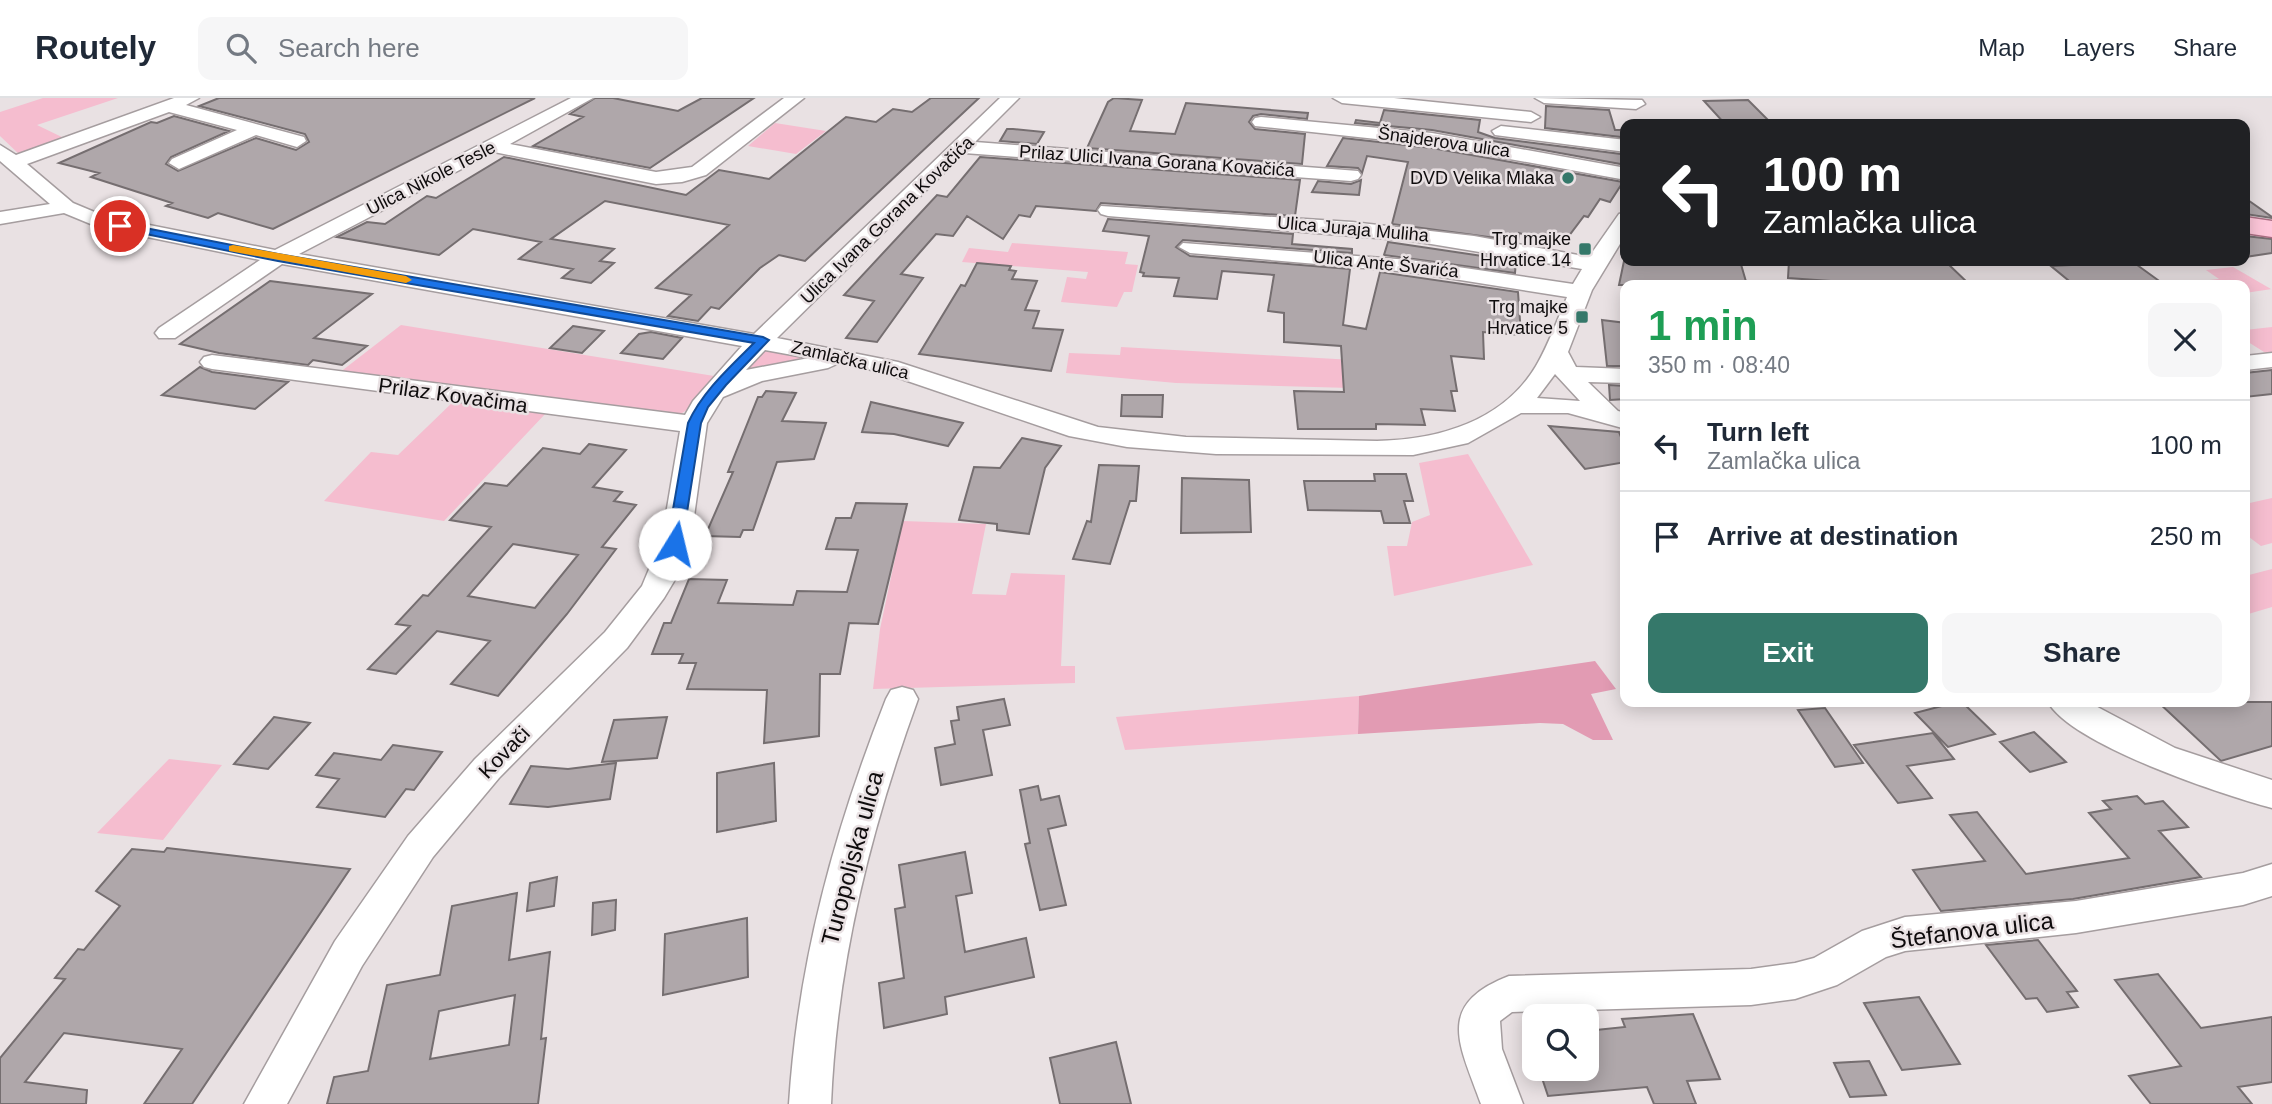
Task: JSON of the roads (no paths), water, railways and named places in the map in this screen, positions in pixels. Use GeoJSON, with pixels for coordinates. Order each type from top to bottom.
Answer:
{"type":"FeatureCollection","features":[{"type":"Feature","properties":{"kind":"main road"},"geometry":{"type":"LineString","coordinates":[[2250,226],[2272,229]]}},
{"type":"Feature","properties":{"kind":"street"},"geometry":{"type":"LineString","coordinates":[[7,157],[190,98]]}},
{"type":"Feature","properties":{"kind":"street","name":"Ulica Nikole Tesle"},"geometry":{"type":"LineString","coordinates":[[167,333],[278,257],[584,98]]}},
{"type":"Feature","properties":{"kind":"street"},"geometry":{"type":"LineString","coordinates":[[492,146],[656,178],[682,176],[699,171],[795,98]]}},
{"type":"Feature","properties":{"kind":"street","name":"Ulica Ivana Gorana Kovačića"},"geometry":{"type":"LineString","coordinates":[[763,340],[963,147],[1010,98]]}},
{"type":"Feature","properties":{"kind":"street"},"geometry":{"type":"LineString","coordinates":[[1342,98],[1581,122]]}},
{"type":"Feature","properties":{"kind":"street"},"geometry":{"type":"LineString","coordinates":[[1544,98],[1635,101],[1646,119]]}},
{"type":"Feature","properties":{"kind":"street"},"geometry":{"type":"LineString","coordinates":[[168,106],[297,141]]}},
{"type":"Feature","properties":{"kind":"street"},"geometry":{"type":"LineString","coordinates":[[1312,110],[1620,145]]}},
{"type":"Feature","properties":{"kind":"street","name":"Šnajderova ulica"},"geometry":{"type":"LineString","coordinates":[[1261,122],[1422,138],[1620,173]]}},
{"type":"Feature","properties":{"kind":"street"},"geometry":{"type":"LineString","coordinates":[[179,163],[253,130]]}},
{"type":"Feature","properties":{"kind":"street","name":"Prilaz Ulici Ivana Gorana Kovačića"},"geometry":{"type":"LineString","coordinates":[[963,147],[1351,175]]}},
{"type":"Feature","properties":{"kind":"street","name":"Zamlačka ulica"},"geometry":{"type":"LineString","coordinates":[[7,157],[66,207],[97,221],[278,257],[763,340],[863,360],[907,372],[1067,427],[1144,442],[1386,447],[1429,444],[1471,431],[1514,405],[1562,364],[1580,292],[1620,227]]}},
{"type":"Feature","properties":{"kind":"street"},"geometry":{"type":"LineString","coordinates":[[0,218],[66,207]]}},
{"type":"Feature","properties":{"kind":"street","name":"Ulica Juraja Muliha"},"geometry":{"type":"LineString","coordinates":[[1108,210],[1396,231],[1512,247],[1595,265]]}},
{"type":"Feature","properties":{"kind":"street","name":"Ulica Ante Švarića"},"geometry":{"type":"LineString","coordinates":[[1190,247],[1410,266],[1580,292]]}},
{"type":"Feature","properties":{"kind":"street","name":"Kovači"},"geometry":{"type":"LineString","coordinates":[[265,1104],[356,940],[410,859],[496,760],[600,659],[648,598],[663,574],[675,544],[694,423],[711,395],[763,340]]}},
{"type":"Feature","properties":{"kind":"street"},"geometry":{"type":"LineString","coordinates":[[711,395],[755,375],[779,369],[826,361],[863,360]]}},
{"type":"Feature","properties":{"kind":"street"},"geometry":{"type":"LineString","coordinates":[[2250,362],[2272,360]]}},
{"type":"Feature","properties":{"kind":"street","name":"Prilaz Kovačima"},"geometry":{"type":"LineString","coordinates":[[212,362],[671,423],[694,423]]}},
{"type":"Feature","properties":{"kind":"street"},"geometry":{"type":"LineString","coordinates":[[1562,364],[1620,375]]}},
{"type":"Feature","properties":{"kind":"street"},"geometry":{"type":"LineString","coordinates":[[1562,364],[1590,400],[1620,419]]}},
{"type":"Feature","properties":{"kind":"street"},"geometry":{"type":"LineString","coordinates":[[1514,405],[1569,405],[1620,420]]}},
{"type":"Feature","properties":{"kind":"street","name":"Turopoljska ulica"},"geometry":{"type":"LineString","coordinates":[[810,1104],[814,1037],[836,896],[879,757],[902,699]]}},
{"type":"Feature","properties":{"kind":"street"},"geometry":{"type":"LineString","coordinates":[[2072,707],[2126,740],[2170,761],[2207,776],[2272,794]]}},
{"type":"Feature","properties":{"kind":"street","name":"Štefanova ulica"},"geometry":{"type":"LineString","coordinates":[[1502,1104],[1479,1037],[1480,1016],[1492,1002],[1509,994],[1751,987],[1795,981],[1823,973],[1875,943],[1905,934],[2076,917],[2243,889],[2272,880]]}},
{"type":"Feature","properties":{"kind":"place","name":"DVD Velika Mlaka"},"geometry":{"type":"Point","coordinates":[1568,178]}},
{"type":"Feature","properties":{"kind":"place","name":"Trg majke Hrvatice 14"},"geometry":{"type":"Point","coordinates":[1585,249]}},
{"type":"Feature","properties":{"kind":"place","name":"Trg majke Hrvatice 5"},"geometry":{"type":"Point","coordinates":[1582,317]}}]}
